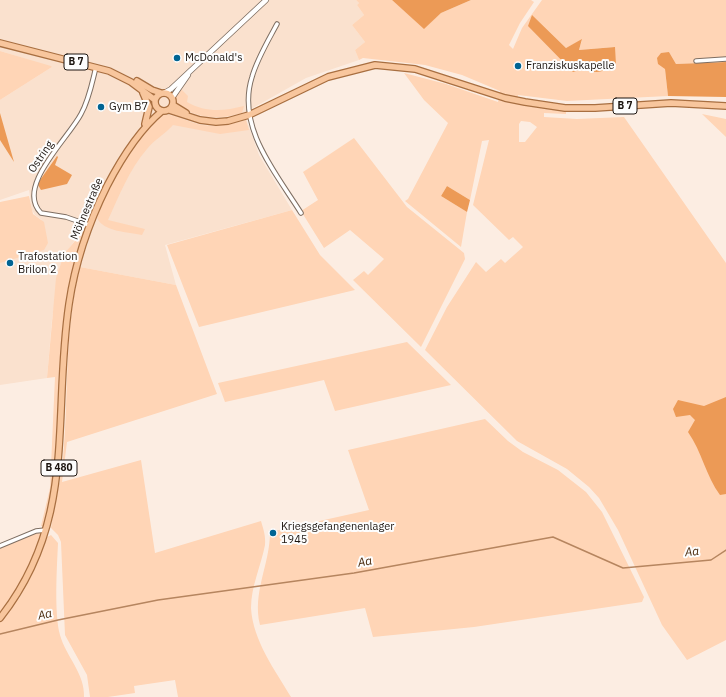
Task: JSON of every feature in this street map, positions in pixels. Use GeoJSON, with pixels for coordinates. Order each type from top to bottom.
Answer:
{"type":"FeatureCollection","features":[{"type":"Feature","properties":{"kind":"main road","name":"B 7"},"geometry":{"type":"LineString","coordinates":[[0,43],[96,67],[133,80],[148,89],[163,93],[172,98]]}},
{"type":"Feature","properties":{"kind":"main road","name":"B 7"},"geometry":{"type":"LineString","coordinates":[[124,77],[139,87],[162,111],[169,110],[208,121],[222,122],[249,115],[323,79],[352,69],[375,65],[415,69],[505,98],[565,108],[595,108],[671,103],[726,106]]}},
{"type":"Feature","properties":{"kind":"main road"},"geometry":{"type":"LineString","coordinates":[[139,87],[147,100],[149,107],[143,129]]}},
{"type":"Feature","properties":{"kind":"main road"},"geometry":{"type":"LineString","coordinates":[[155,103],[163,93]]}},
{"type":"Feature","properties":{"kind":"main road"},"geometry":{"type":"LineString","coordinates":[[169,110],[173,104],[172,98]]}},
{"type":"Feature","properties":{"kind":"main road","name":"B 480"},"geometry":{"type":"LineString","coordinates":[[149,122],[155,103]]}},
{"type":"Feature","properties":{"kind":"main road","name":"B 7"},"geometry":{"type":"LineString","coordinates":[[173,104],[191,116]]}},
{"type":"Feature","properties":{"kind":"main road","name":"B 480"},"geometry":{"type":"LineString","coordinates":[[143,129],[162,111]]}},
{"type":"Feature","properties":{"kind":"main road","name":"Möhnestraße"},"geometry":{"type":"LineString","coordinates":[[46,530],[55,491],[59,463],[69,305],[80,252],[89,226],[110,179],[143,129]]}},
{"type":"Feature","properties":{"kind":"main road","name":"B 480"},"geometry":{"type":"LineString","coordinates":[[0,618],[30,569],[46,530]]}},
{"type":"Feature","properties":{"kind":"street"},"geometry":{"type":"LineString","coordinates":[[163,93],[193,69],[266,0]]}},
{"type":"Feature","properties":{"kind":"street"},"geometry":{"type":"LineString","coordinates":[[277,24],[252,76],[249,115],[261,148],[301,213]]}},
{"type":"Feature","properties":{"kind":"street"},"geometry":{"type":"LineString","coordinates":[[696,61],[726,60]]}},
{"type":"Feature","properties":{"kind":"street","name":"Ostring"},"geometry":{"type":"LineString","coordinates":[[89,226],[66,217],[41,213],[36,206],[33,193],[37,179],[82,113],[96,67]]}},
{"type":"Feature","properties":{"kind":"street"},"geometry":{"type":"LineString","coordinates":[[172,98],[193,69]]}},
{"type":"Feature","properties":{"kind":"street"},"geometry":{"type":"LineString","coordinates":[[0,546],[36,531],[46,530]]}},
{"type":"Feature","properties":{"kind":"shaded area"},"geometry":{"type":"Polygon","coordinates":[[[0,0],[356,0],[359,3],[357,5],[364,15],[352,25],[365,42],[355,50],[359,60],[306,78],[244,113],[259,155],[292,210],[165,245],[176,285],[80,267],[89,239],[79,235],[64,255],[60,266],[52,319],[47,378],[0,385],[0,263],[42,220],[35,215],[32,210],[29,190],[0,200],[0,100],[52,67],[0,51],[0,0]]]}},
{"type":"Feature","properties":{"kind":"shaded area"},"geometry":{"type":"Polygon","coordinates":[[[356,0],[392,0],[424,28],[441,13],[471,0],[531,0],[534,2],[520,23],[509,45],[513,49],[522,28],[542,0],[726,0],[726,62],[676,64],[669,52],[665,69],[668,96],[567,101],[518,95],[517,104],[566,111],[566,114],[544,113],[544,117],[577,119],[624,117],[726,263],[726,493],[724,494],[726,494],[726,640],[687,660],[662,625],[618,530],[599,498],[589,487],[567,469],[517,441],[425,350],[447,307],[476,262],[486,272],[501,259],[505,263],[523,247],[513,237],[509,240],[473,205],[489,140],[482,141],[470,200],[447,186],[441,196],[467,212],[461,247],[405,201],[408,199],[448,123],[424,100],[404,73],[446,84],[498,102],[500,91],[462,75],[425,65],[363,58],[359,60],[355,50],[365,42],[352,25],[364,15],[357,5],[359,3],[356,0]],[[532,15],[591,73],[614,47],[579,50],[582,40],[566,48],[532,15]],[[521,121],[519,124],[519,142],[525,142],[537,127],[530,122],[521,121]]]}},
{"type":"Feature","properties":{"kind":"shaded area"},"geometry":{"type":"Polygon","coordinates":[[[392,0],[471,0],[441,13],[424,29],[392,0]]]}},
{"type":"Feature","properties":{"kind":"shaded area"},"geometry":{"type":"Polygon","coordinates":[[[532,15],[566,48],[582,39],[579,50],[615,47],[616,65],[597,72],[593,72],[585,68],[573,72],[528,26],[532,15]]]}},
{"type":"Feature","properties":{"kind":"shaded area"},"geometry":{"type":"Polygon","coordinates":[[[0,51],[51,66],[52,67],[0,100],[0,51]]]}},
{"type":"Feature","properties":{"kind":"shaded area"},"geometry":{"type":"Polygon","coordinates":[[[669,52],[676,64],[726,62],[726,97],[668,96],[665,69],[658,64],[657,58],[661,53],[669,52]]]}},
{"type":"Feature","properties":{"kind":"shaded area"},"geometry":{"type":"Polygon","coordinates":[[[181,89],[188,96],[187,102],[194,106],[222,110],[244,106],[242,113],[225,117],[208,117],[193,113],[178,105],[175,97],[181,89]]]}},
{"type":"Feature","properties":{"kind":"shaded area"},"geometry":{"type":"Polygon","coordinates":[[[0,113],[14,162],[0,140],[0,113]]]}},
{"type":"Feature","properties":{"kind":"shaded area"},"geometry":{"type":"Polygon","coordinates":[[[163,114],[208,126],[224,125],[246,120],[249,130],[220,134],[173,125],[150,145],[141,157],[125,183],[108,220],[145,229],[142,235],[111,229],[100,223],[97,218],[107,192],[133,146],[153,122],[163,114]]]}},
{"type":"Feature","properties":{"kind":"shaded area"},"geometry":{"type":"Polygon","coordinates":[[[702,114],[726,119],[726,137],[702,114]]]}},
{"type":"Feature","properties":{"kind":"shaded area"},"geometry":{"type":"Polygon","coordinates":[[[354,138],[407,207],[464,253],[465,259],[421,347],[353,280],[364,271],[368,275],[384,259],[350,230],[324,248],[301,211],[318,200],[303,172],[354,138]]]}},
{"type":"Feature","properties":{"kind":"shaded area"},"geometry":{"type":"Polygon","coordinates":[[[57,156],[55,165],[72,175],[67,184],[41,190],[38,185],[40,180],[57,156]]]}},
{"type":"Feature","properties":{"kind":"shaded area"},"geometry":{"type":"Polygon","coordinates":[[[447,186],[470,200],[467,212],[441,196],[447,186]]]}},
{"type":"Feature","properties":{"kind":"shaded area"},"geometry":{"type":"Polygon","coordinates":[[[29,196],[33,214],[44,222],[48,243],[44,250],[0,263],[0,202],[29,196]]]}},
{"type":"Feature","properties":{"kind":"shaded area"},"geometry":{"type":"Polygon","coordinates":[[[292,210],[320,255],[355,290],[199,327],[167,245],[292,210]]]}},
{"type":"Feature","properties":{"kind":"shaded area"},"geometry":{"type":"Polygon","coordinates":[[[80,235],[70,280],[65,313],[57,458],[54,484],[44,526],[41,526],[50,488],[55,377],[47,378],[56,278],[64,254],[80,235]]]}},
{"type":"Feature","properties":{"kind":"shaded area"},"geometry":{"type":"Polygon","coordinates":[[[80,267],[176,285],[217,394],[67,442],[62,482],[141,460],[155,553],[261,521],[265,535],[265,545],[251,600],[253,620],[260,644],[291,697],[178,697],[175,680],[134,686],[135,693],[108,697],[90,697],[87,675],[65,635],[61,542],[58,535],[51,528],[62,467],[71,314],[80,267]]]}},
{"type":"Feature","properties":{"kind":"shaded area"},"geometry":{"type":"Polygon","coordinates":[[[407,342],[451,385],[335,411],[324,380],[225,402],[218,383],[407,342]]]}},
{"type":"Feature","properties":{"kind":"shaded area"},"geometry":{"type":"Polygon","coordinates":[[[726,397],[726,494],[720,495],[715,488],[688,432],[695,420],[690,415],[676,417],[673,409],[678,400],[704,406],[726,397]]]}},
{"type":"Feature","properties":{"kind":"shaded area"},"geometry":{"type":"Polygon","coordinates":[[[485,419],[508,441],[523,452],[558,470],[586,492],[602,512],[644,597],[642,602],[474,627],[373,637],[365,608],[260,625],[258,601],[270,532],[369,510],[348,450],[485,419]]]}},
{"type":"Feature","properties":{"kind":"shaded area"},"geometry":{"type":"Polygon","coordinates":[[[40,531],[42,534],[25,574],[12,596],[19,599],[42,551],[47,537],[51,535],[58,543],[56,603],[58,626],[66,651],[82,680],[84,697],[0,697],[0,547],[40,531]]]}},
{"type":"Feature","properties":{"kind":"waterway","name":"Aa"},"geometry":{"type":"LineString","coordinates":[[0,634],[58,620],[158,600],[354,573],[553,537],[623,568],[711,560],[726,550]]}},
{"type":"Feature","properties":{"kind":"place","name":"McDonald's"},"geometry":{"type":"Point","coordinates":[177,58]}},
{"type":"Feature","properties":{"kind":"place","name":"Franziskuskapelle"},"geometry":{"type":"Point","coordinates":[518,66]}},
{"type":"Feature","properties":{"kind":"place","name":"Gym B7"},"geometry":{"type":"Point","coordinates":[101,107]}},
{"type":"Feature","properties":{"kind":"place","name":"Trafostation Brilon 2"},"geometry":{"type":"Point","coordinates":[10,263]}},
{"type":"Feature","properties":{"kind":"place","name":"Kriegsgefangenenlager 1945"},"geometry":{"type":"Point","coordinates":[273,533]}}]}
